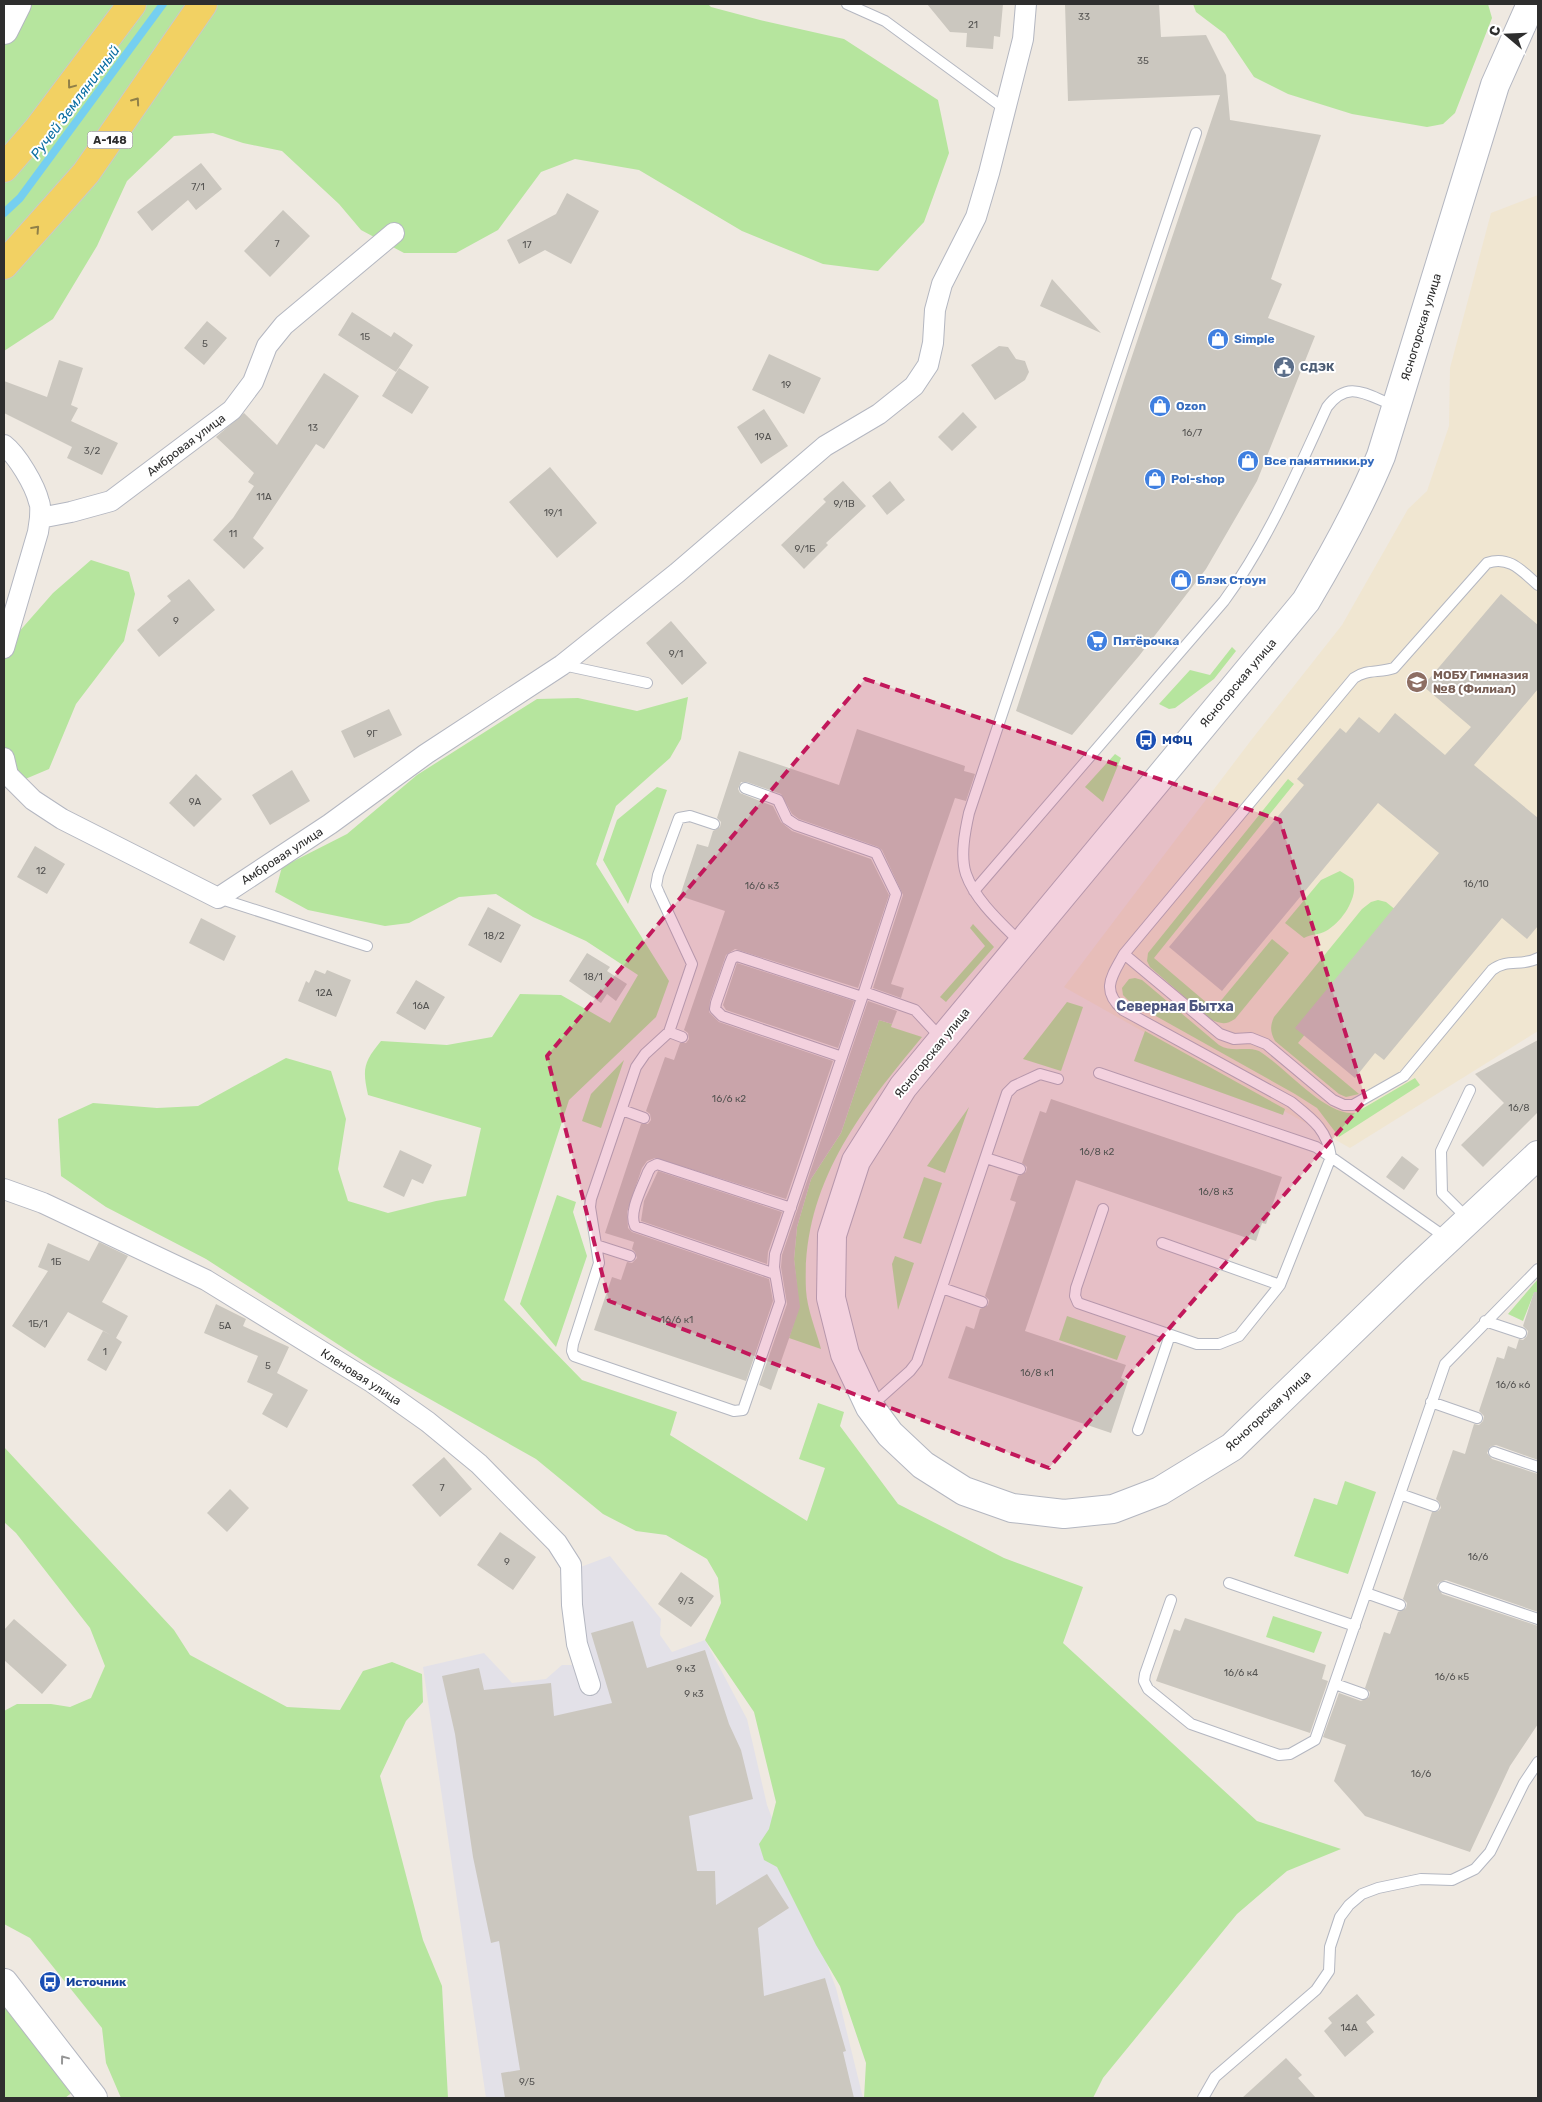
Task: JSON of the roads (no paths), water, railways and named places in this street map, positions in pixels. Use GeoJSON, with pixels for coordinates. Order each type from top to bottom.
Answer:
{"type":"FeatureCollection","features":[{"type":"Feature","properties":{"kind":"main road"},"geometry":{"type":"LineString","coordinates":[[4,168],[38,129],[132,4]]}},
{"type":"Feature","properties":{"kind":"main road","name":"А-148"},"geometry":{"type":"LineString","coordinates":[[4,265],[86,173],[203,4]]}},
{"type":"Feature","properties":{"kind":"street"},"geometry":{"type":"LineString","coordinates":[[4,30],[17,4]]}},
{"type":"Feature","properties":{"kind":"street"},"geometry":{"type":"LineString","coordinates":[[1004,109],[1023,39],[1026,4]]}},
{"type":"Feature","properties":{"kind":"street","name":"Ясногорская улица"},"geometry":{"type":"LineString","coordinates":[[1530,4],[1495,85],[1381,456],[1360,505],[1306,601],[903,1087],[856,1161],[832,1235],[831,1298],[845,1354],[870,1406],[890,1434],[922,1465],[964,1491],[1021,1509],[1064,1514],[1113,1509],[1160,1491],[1232,1447],[1538,1155]]}},
{"type":"Feature","properties":{"kind":"street","name":"Амбровая улица"},"geometry":{"type":"LineString","coordinates":[[218,898],[330,824],[426,754],[562,664],[677,573],[825,446],[879,414],[914,386],[928,365],[933,344],[935,310],[942,284],[976,217],[989,173],[1004,109]]}},
{"type":"Feature","properties":{"kind":"street","name":"Амбровая улица"},"geometry":{"type":"LineString","coordinates":[[40,518],[71,512],[111,500],[232,410],[253,382],[267,346],[284,325],[394,233]]}},
{"type":"Feature","properties":{"kind":"street"},"geometry":{"type":"LineString","coordinates":[[4,444],[10,449],[28,478],[39,502],[40,518],[38,532],[4,648]]}},
{"type":"Feature","properties":{"kind":"street"},"geometry":{"type":"LineString","coordinates":[[4,758],[8,775],[33,800],[62,820],[218,898]]}},
{"type":"Feature","properties":{"kind":"street","name":"Кленовая улица"},"geometry":{"type":"LineString","coordinates":[[4,1189],[43,1202],[206,1280],[373,1383],[428,1422],[472,1458],[557,1543],[571,1565],[572,1605],[577,1644],[590,1685]]}},
{"type":"Feature","properties":{"kind":"street"},"geometry":{"type":"LineString","coordinates":[[4,1983],[93,2098]]}},
{"type":"Feature","properties":{"kind":"lane"},"geometry":{"type":"LineString","coordinates":[[847,4],[885,21],[1004,109]]}},
{"type":"Feature","properties":{"kind":"lane"},"geometry":{"type":"LineString","coordinates":[[1022,944],[974,891],[965,872],[964,835],[969,813],[1196,133]]}},
{"type":"Feature","properties":{"kind":"lane"},"geometry":{"type":"LineString","coordinates":[[974,891],[1224,601],[1248,568],[1268,534],[1327,407],[1335,396],[1342,391],[1352,390],[1397,406]]}},
{"type":"Feature","properties":{"kind":"lane"},"geometry":{"type":"LineString","coordinates":[[1103,1208],[1076,1288],[1075,1296],[1078,1303],[1197,1344],[1219,1344],[1239,1336],[1280,1285],[1331,1157],[1329,1141],[1312,1119],[1291,1102],[1123,1010],[1113,1002],[1109,991],[1111,978],[1124,954],[1354,678],[1361,673],[1386,671],[1394,668],[1487,563],[1496,559],[1505,560],[1514,564],[1538,584]]}},
{"type":"Feature","properties":{"kind":"lane"},"geometry":{"type":"LineString","coordinates":[[562,664],[647,683]]}},
{"type":"Feature","properties":{"kind":"lane"},"geometry":{"type":"LineString","coordinates":[[714,824],[690,816],[679,818],[658,875],[656,886],[692,964],[669,1032],[639,1060],[590,1206],[599,1263],[572,1351],[574,1356],[734,1411],[743,1410],[746,1405],[778,1310],[780,1302],[775,1274],[775,1254],[896,894],[879,858],[870,851],[796,826],[787,819],[778,800],[745,788]]}},
{"type":"Feature","properties":{"kind":"lane"},"geometry":{"type":"LineString","coordinates":[[218,898],[367,946]]}},
{"type":"Feature","properties":{"kind":"lane"},"geometry":{"type":"LineString","coordinates":[[1124,954],[1220,1034],[1234,1039],[1251,1038],[1266,1044],[1333,1100],[1344,1105],[1353,1105],[1404,1076],[1499,964],[1508,962],[1528,964],[1538,958]]}},
{"type":"Feature","properties":{"kind":"lane"},"geometry":{"type":"LineString","coordinates":[[842,1057],[722,1016],[715,1010],[716,1003],[730,963],[737,956],[915,1010],[942,1040]]}},
{"type":"Feature","properties":{"kind":"lane"},"geometry":{"type":"LineString","coordinates":[[669,1032],[682,1037]]}},
{"type":"Feature","properties":{"kind":"lane"},"geometry":{"type":"LineString","coordinates":[[1099,1073],[1316,1147],[1448,1239]]}},
{"type":"Feature","properties":{"kind":"lane"},"geometry":{"type":"LineString","coordinates":[[870,1406],[914,1368],[1010,1089],[1040,1074],[1058,1079]]}},
{"type":"Feature","properties":{"kind":"lane"},"geometry":{"type":"LineString","coordinates":[[1469,1220],[1442,1193],[1440,1156],[1470,1090]]}},
{"type":"Feature","properties":{"kind":"lane"},"geometry":{"type":"LineString","coordinates":[[622,1110],[644,1118]]}},
{"type":"Feature","properties":{"kind":"lane"},"geometry":{"type":"LineString","coordinates":[[986,1158],[1020,1169]]}},
{"type":"Feature","properties":{"kind":"lane"},"geometry":{"type":"LineString","coordinates":[[775,1274],[635,1226],[633,1221],[634,1213],[648,1172],[651,1167],[657,1164],[791,1208]]}},
{"type":"Feature","properties":{"kind":"lane"},"geometry":{"type":"LineString","coordinates":[[1162,1243],[1280,1285]]}},
{"type":"Feature","properties":{"kind":"lane"},"geometry":{"type":"LineString","coordinates":[[596,1245],[630,1256]]}},
{"type":"Feature","properties":{"kind":"lane"},"geometry":{"type":"LineString","coordinates":[[1171,1600],[1144,1680],[1148,1689],[1191,1724],[1284,1756],[1315,1740],[1445,1364],[1538,1268]]}},
{"type":"Feature","properties":{"kind":"lane"},"geometry":{"type":"LineString","coordinates":[[942,1288],[982,1302]]}},
{"type":"Feature","properties":{"kind":"lane"},"geometry":{"type":"LineString","coordinates":[[1486,1321],[1521,1333]]}},
{"type":"Feature","properties":{"kind":"lane"},"geometry":{"type":"LineString","coordinates":[[1138,1430],[1170,1335]]}},
{"type":"Feature","properties":{"kind":"lane"},"geometry":{"type":"LineString","coordinates":[[1431,1402],[1477,1418]]}},
{"type":"Feature","properties":{"kind":"lane"},"geometry":{"type":"LineString","coordinates":[[1494,1452],[1538,1467]]}},
{"type":"Feature","properties":{"kind":"lane"},"geometry":{"type":"LineString","coordinates":[[1400,1494],[1434,1506]]}},
{"type":"Feature","properties":{"kind":"lane"},"geometry":{"type":"LineString","coordinates":[[1228,1583],[1355,1626]]}},
{"type":"Feature","properties":{"kind":"lane"},"geometry":{"type":"LineString","coordinates":[[1444,1587],[1538,1619]]}},
{"type":"Feature","properties":{"kind":"lane"},"geometry":{"type":"LineString","coordinates":[[1366,1593],[1400,1605]]}},
{"type":"Feature","properties":{"kind":"lane"},"geometry":{"type":"LineString","coordinates":[[1335,1684],[1363,1694]]}},
{"type":"Feature","properties":{"kind":"lane"},"geometry":{"type":"LineString","coordinates":[[1203,2098],[1215,2077],[1316,1990],[1329,1971],[1330,1947],[1340,1917],[1349,1905],[1362,1894],[1378,1888],[1421,1879],[1452,1880],[1475,1869],[1490,1852],[1524,1783],[1538,1762]]}},
{"type":"Feature","properties":{"kind":"waterway","name":"Ручей Земляничный"},"geometry":{"type":"LineString","coordinates":[[4,213],[20,198],[163,4]]}},
{"type":"Feature","properties":{"kind":"place","name":"Simple"},"geometry":{"type":"Point","coordinates":[1218,339]}},
{"type":"Feature","properties":{"kind":"place","name":"СДЭК"},"geometry":{"type":"Point","coordinates":[1284,367]}},
{"type":"Feature","properties":{"kind":"place","name":"Ozon"},"geometry":{"type":"Point","coordinates":[1160,406]}},
{"type":"Feature","properties":{"kind":"place","name":"Все памятники.ру"},"geometry":{"type":"Point","coordinates":[1248,461]}},
{"type":"Feature","properties":{"kind":"place","name":"Pol-shop"},"geometry":{"type":"Point","coordinates":[1155,479]}},
{"type":"Feature","properties":{"kind":"place","name":"Блэк Стоун"},"geometry":{"type":"Point","coordinates":[1181,580]}},
{"type":"Feature","properties":{"kind":"place","name":"Пятёрочка"},"geometry":{"type":"Point","coordinates":[1097,641]}},
{"type":"Feature","properties":{"kind":"place","name":"МОБУ Гимназия №8 (Филиал)"},"geometry":{"type":"Point","coordinates":[1417,682]}},
{"type":"Feature","properties":{"kind":"place","name":"МФЦ"},"geometry":{"type":"Point","coordinates":[1146,740]}},
{"type":"Feature","properties":{"kind":"place","name":"Источник"},"geometry":{"type":"Point","coordinates":[50,1982]}},
{"type":"Feature","properties":{"kind":"district","name":"Северная Бытха"},"geometry":{"type":"Point","coordinates":[1175,1006]}}]}
